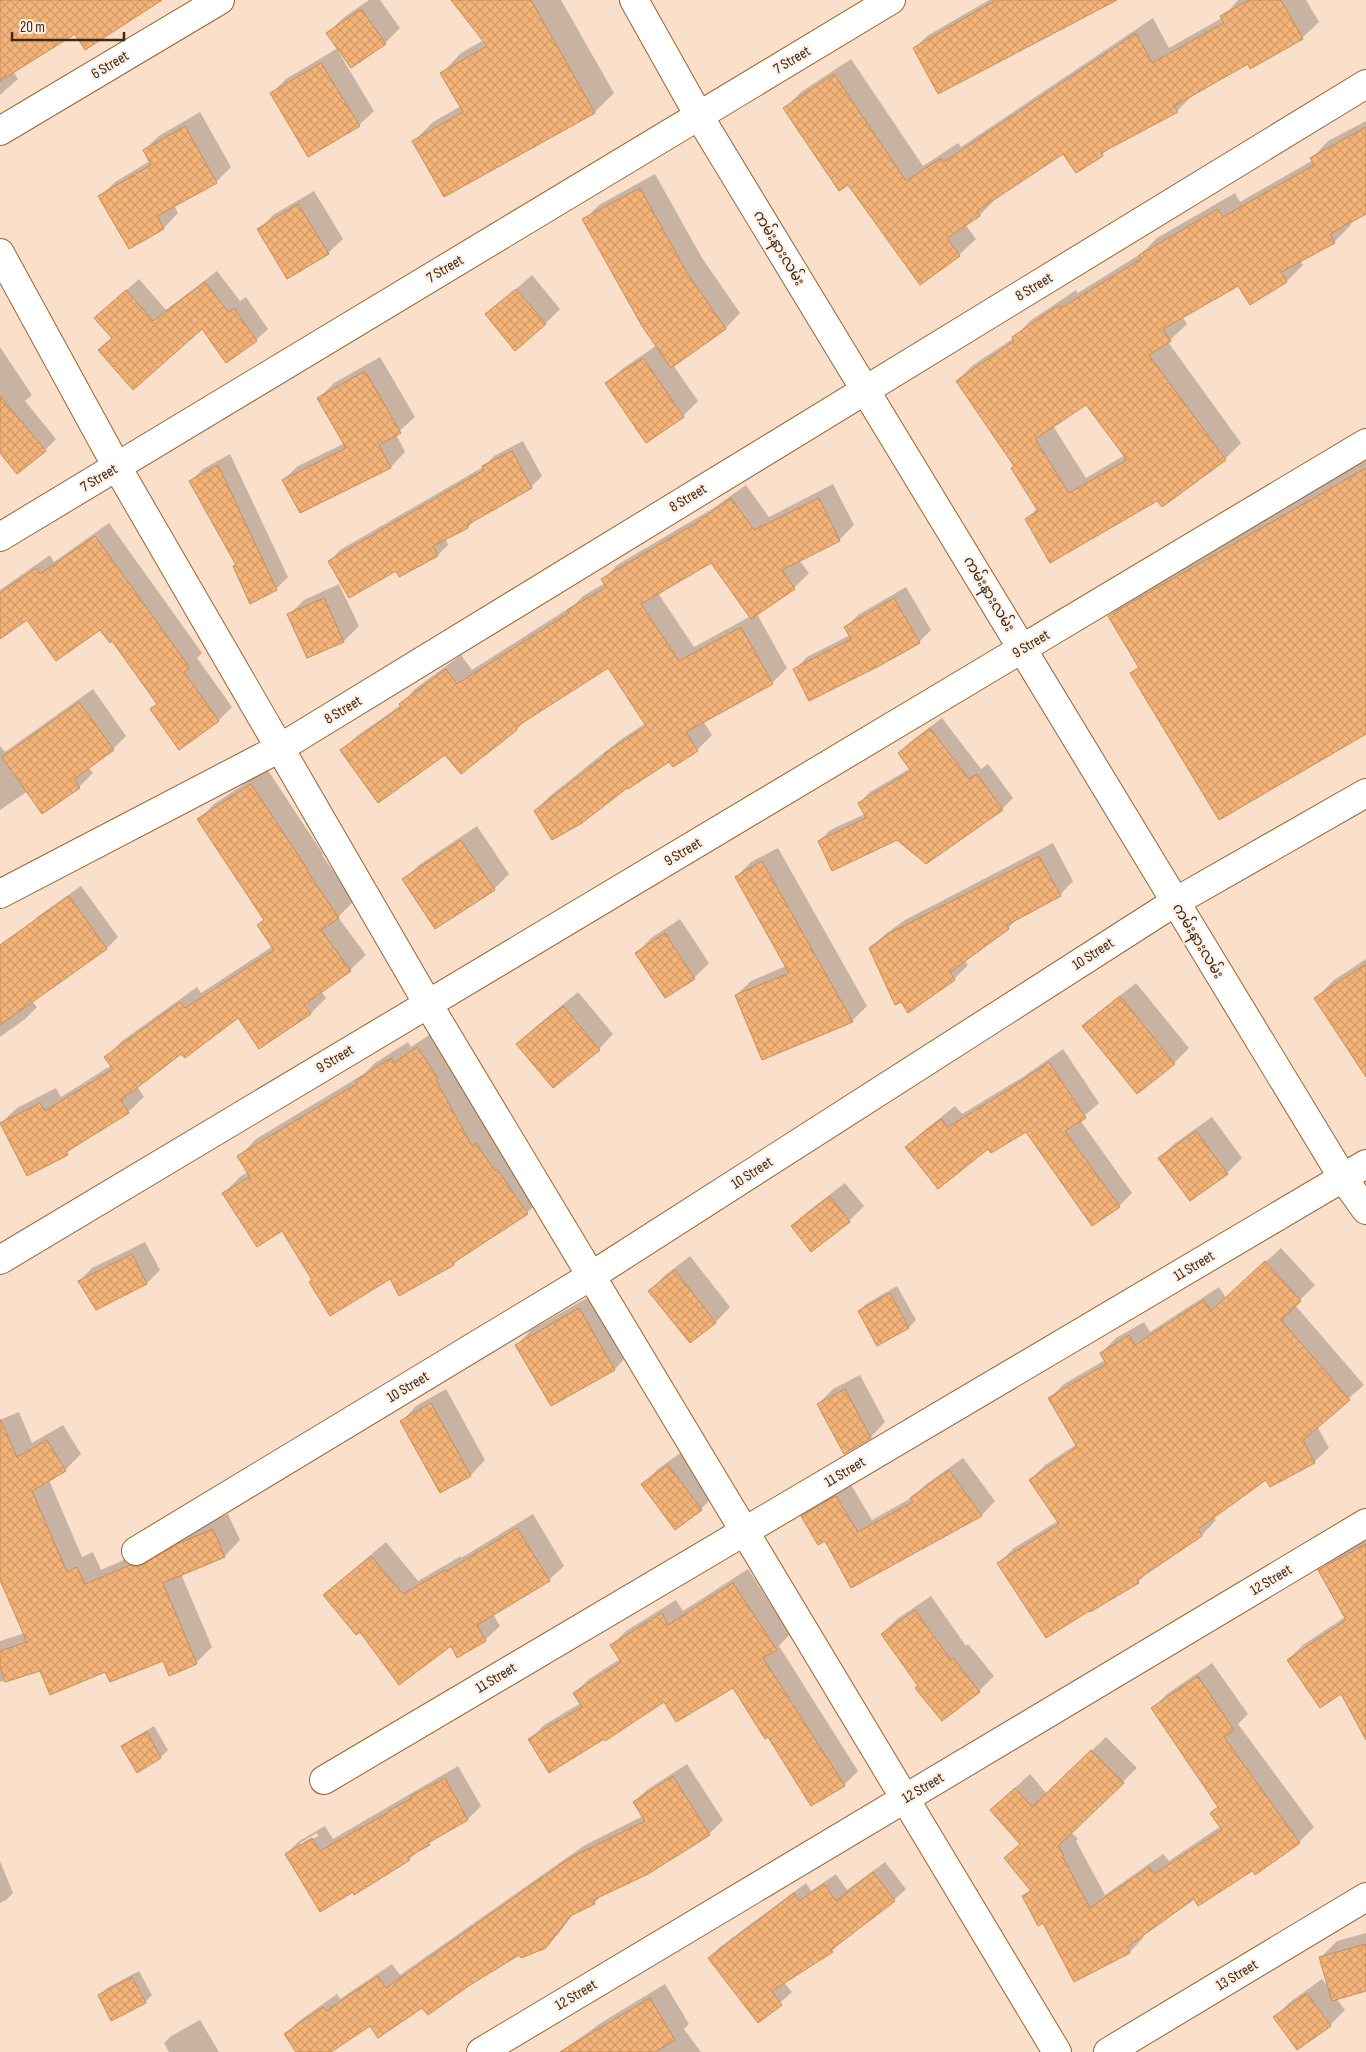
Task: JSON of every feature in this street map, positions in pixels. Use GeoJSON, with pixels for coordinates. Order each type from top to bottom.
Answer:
{"type":"FeatureCollection","features":[{"type":"Feature","properties":{"kind":"street","name":"6 Street"},"geometry":{"type":"LineString","coordinates":[[0,131],[220,0]]}},
{"type":"Feature","properties":{"kind":"street","name":"ကမ်းနားလမ်း"},"geometry":{"type":"LineString","coordinates":[[634,0],[699,116],[1174,902],[1343,1178],[1366,1210]]}},
{"type":"Feature","properties":{"kind":"street","name":"7 Street"},"geometry":{"type":"LineString","coordinates":[[0,538],[891,0]]}},
{"type":"Feature","properties":{"kind":"street","name":"8 Street"},"geometry":{"type":"LineString","coordinates":[[0,894],[280,748],[1366,84]]}},
{"type":"Feature","properties":{"kind":"street"},"geometry":{"type":"LineString","coordinates":[[0,253],[117,467],[428,1004],[1057,2052]]}},
{"type":"Feature","properties":{"kind":"street","name":"9 Street"},"geometry":{"type":"LineString","coordinates":[[0,1260],[1366,443]]}},
{"type":"Feature","properties":{"kind":"street","name":"10 Street"},"geometry":{"type":"LineString","coordinates":[[136,1551],[591,1276],[1174,902],[1366,793]]}},
{"type":"Feature","properties":{"kind":"street","name":"11 Street"},"geometry":{"type":"LineString","coordinates":[[324,1780],[1366,1164]]}},
{"type":"Feature","properties":{"kind":"street","name":"12 Street"},"geometry":{"type":"LineString","coordinates":[[481,2052],[1366,1523]]}},
{"type":"Feature","properties":{"kind":"street","name":"13 Street"},"geometry":{"type":"LineString","coordinates":[[1108,2052],[1366,1897]]}},
{"type":"Feature","properties":{"kind":"building"},"geometry":{"type":"Polygon","coordinates":[[[0,0],[162,0],[85,50],[75,34],[0,81],[0,0]]]}},
{"type":"Feature","properties":{"kind":"building"},"geometry":{"type":"Polygon","coordinates":[[[451,0],[531,0],[595,113],[444,197],[412,141],[463,112],[440,73],[487,46],[451,0]]]}},
{"type":"Feature","properties":{"kind":"building"},"geometry":{"type":"Polygon","coordinates":[[[996,0],[1117,0],[938,94],[913,48],[996,0]]]}},
{"type":"Feature","properties":{"kind":"building"},"geometry":{"type":"Polygon","coordinates":[[[1249,0],[1281,0],[1303,39],[1250,69],[1248,64],[1174,106],[1178,112],[1101,153],[1103,156],[1076,173],[1063,154],[977,211],[980,216],[947,238],[960,256],[920,285],[848,185],[839,191],[783,108],[834,74],[906,181],[941,158],[944,162],[1136,33],[1152,63],[1224,23],[1220,16],[1249,0]]]}},
{"type":"Feature","properties":{"kind":"building"},"geometry":{"type":"Polygon","coordinates":[[[361,9],[386,44],[351,68],[326,33],[361,9]]]}},
{"type":"Feature","properties":{"kind":"building"},"geometry":{"type":"Polygon","coordinates":[[[321,63],[360,126],[308,157],[270,93],[321,63]]]}},
{"type":"Feature","properties":{"kind":"building"},"geometry":{"type":"Polygon","coordinates":[[[185,126],[217,183],[157,216],[164,229],[129,249],[98,196],[151,165],[143,150],[185,126]]]}},
{"type":"Feature","properties":{"kind":"building"},"geometry":{"type":"Polygon","coordinates":[[[1366,127],[1366,214],[1330,234],[1335,243],[1281,272],[1287,282],[1250,305],[1238,286],[1163,329],[1171,341],[1149,355],[1226,460],[1162,507],[1157,501],[1050,563],[1025,519],[1038,511],[1011,468],[1014,466],[956,381],[1014,341],[1012,337],[1059,305],[1061,308],[1141,259],[1139,255],[1218,209],[1223,217],[1314,165],[1310,158],[1366,127]],[[1086,405],[1035,439],[1069,493],[1127,460],[1086,405]]]}},
{"type":"Feature","properties":{"kind":"building"},"geometry":{"type":"Polygon","coordinates":[[[640,188],[687,273],[726,329],[671,368],[642,326],[582,219],[640,188]]]}},
{"type":"Feature","properties":{"kind":"building"},"geometry":{"type":"Polygon","coordinates":[[[298,204],[329,254],[287,279],[257,229],[298,204]]]}},
{"type":"Feature","properties":{"kind":"building"},"geometry":{"type":"Polygon","coordinates":[[[205,282],[228,312],[234,308],[257,341],[226,363],[202,329],[133,390],[98,350],[112,338],[94,318],[126,290],[153,321],[205,282]]]}},
{"type":"Feature","properties":{"kind":"building"},"geometry":{"type":"Polygon","coordinates":[[[516,289],[546,324],[515,351],[485,314],[516,289]]]}},
{"type":"Feature","properties":{"kind":"building"},"geometry":{"type":"Polygon","coordinates":[[[643,358],[684,417],[646,443],[605,383],[643,358]]]}},
{"type":"Feature","properties":{"kind":"building"},"geometry":{"type":"Polygon","coordinates":[[[365,371],[401,433],[379,445],[391,468],[300,513],[282,480],[346,448],[317,398],[365,371]]]}},
{"type":"Feature","properties":{"kind":"building"},"geometry":{"type":"Polygon","coordinates":[[[0,396],[46,451],[17,474],[0,453],[0,396]]]}},
{"type":"Feature","properties":{"kind":"building"},"geometry":{"type":"Polygon","coordinates":[[[512,451],[532,488],[467,525],[468,528],[433,546],[438,556],[399,577],[396,571],[349,598],[328,561],[484,470],[482,466],[512,451]]]}},
{"type":"Feature","properties":{"kind":"building"},"geometry":{"type":"Polygon","coordinates":[[[218,465],[277,590],[250,604],[233,566],[236,565],[189,481],[218,465]]]}},
{"type":"Feature","properties":{"kind":"building"},"geometry":{"type":"Polygon","coordinates":[[[1366,468],[1366,734],[1219,820],[1130,673],[1139,668],[1108,616],[1366,468]]]}},
{"type":"Feature","properties":{"kind":"building"},"geometry":{"type":"Polygon","coordinates":[[[731,498],[754,530],[819,498],[840,541],[782,570],[795,589],[751,619],[711,563],[641,604],[679,661],[741,627],[773,684],[686,732],[698,751],[673,767],[669,762],[627,788],[582,823],[552,840],[534,811],[605,756],[604,754],[646,726],[608,668],[516,727],[517,730],[461,774],[445,755],[378,803],[340,750],[401,707],[399,704],[446,669],[457,684],[569,613],[567,610],[606,587],[601,579],[696,523],[731,498]]]}},
{"type":"Feature","properties":{"kind":"building"},"geometry":{"type":"Polygon","coordinates":[[[95,536],[190,668],[184,672],[219,721],[179,750],[150,709],[157,704],[112,641],[110,643],[100,630],[56,661],[27,620],[0,639],[0,593],[36,568],[40,574],[95,536]]]}},
{"type":"Feature","properties":{"kind":"building"},"geometry":{"type":"Polygon","coordinates":[[[324,598],[344,642],[307,658],[287,614],[324,598]]]}},
{"type":"Feature","properties":{"kind":"building"},"geometry":{"type":"Polygon","coordinates":[[[894,598],[920,643],[809,701],[793,669],[851,639],[844,627],[894,598]]]}},
{"type":"Feature","properties":{"kind":"building"},"geometry":{"type":"Polygon","coordinates":[[[79,702],[114,750],[74,779],[80,788],[42,814],[2,757],[79,702]]]}},
{"type":"Feature","properties":{"kind":"building"},"geometry":{"type":"Polygon","coordinates":[[[930,728],[969,779],[977,774],[1003,810],[926,864],[897,840],[832,871],[818,841],[866,818],[858,803],[911,771],[898,753],[930,728]]]}},
{"type":"Feature","properties":{"kind":"building"},"geometry":{"type":"Polygon","coordinates":[[[251,784],[339,918],[321,930],[351,971],[304,1005],[311,1014],[259,1049],[238,1018],[185,1058],[181,1054],[121,1100],[129,1113],[66,1152],[68,1155],[27,1176],[0,1123],[40,1103],[45,1111],[113,1069],[104,1057],[180,1002],[185,1008],[274,950],[257,925],[264,920],[197,819],[251,784]]]}},
{"type":"Feature","properties":{"kind":"building"},"geometry":{"type":"Polygon","coordinates":[[[461,840],[495,890],[435,929],[402,879],[461,840]]]}},
{"type":"Feature","properties":{"kind":"building"},"geometry":{"type":"Polygon","coordinates":[[[1039,856],[1061,896],[1007,925],[1009,929],[950,972],[955,980],[908,1013],[901,1002],[895,1005],[869,948],[890,933],[1039,856]]]}},
{"type":"Feature","properties":{"kind":"building"},"geometry":{"type":"Polygon","coordinates":[[[762,861],[853,1022],[762,1060],[735,995],[789,973],[735,877],[762,861]]]}},
{"type":"Feature","properties":{"kind":"building"},"geometry":{"type":"Polygon","coordinates":[[[69,896],[107,949],[0,1025],[0,945],[69,896]]]}},
{"type":"Feature","properties":{"kind":"building"},"geometry":{"type":"Polygon","coordinates":[[[665,933],[695,979],[665,998],[635,953],[665,933]]]}},
{"type":"Feature","properties":{"kind":"building"},"geometry":{"type":"Polygon","coordinates":[[[1366,964],[1366,1077],[1314,998],[1366,964]]]}},
{"type":"Feature","properties":{"kind":"building"},"geometry":{"type":"Polygon","coordinates":[[[1120,996],[1175,1064],[1137,1094],[1082,1026],[1120,996]]]}},
{"type":"Feature","properties":{"kind":"building"},"geometry":{"type":"Polygon","coordinates":[[[563,1006],[600,1050],[553,1088],[516,1044],[563,1006]]]}},
{"type":"Feature","properties":{"kind":"building"},"geometry":{"type":"Polygon","coordinates":[[[417,1047],[438,1078],[436,1080],[472,1146],[476,1143],[495,1171],[497,1169],[528,1214],[453,1263],[454,1265],[399,1296],[390,1279],[330,1316],[309,1282],[312,1280],[282,1231],[257,1247],[222,1193],[250,1177],[237,1156],[358,1083],[356,1080],[391,1058],[394,1063],[417,1047]]]}},
{"type":"Feature","properties":{"kind":"building"},"geometry":{"type":"Polygon","coordinates":[[[1049,1062],[1086,1118],[1065,1131],[1120,1207],[1092,1226],[1026,1132],[991,1153],[988,1149],[938,1189],[905,1147],[941,1119],[948,1127],[1049,1062]]]}},
{"type":"Feature","properties":{"kind":"building"},"geometry":{"type":"Polygon","coordinates":[[[1196,1131],[1228,1174],[1190,1201],[1158,1158],[1196,1131]]]}},
{"type":"Feature","properties":{"kind":"building"},"geometry":{"type":"Polygon","coordinates":[[[830,1196],[850,1222],[811,1252],[791,1226],[830,1196]]]}},
{"type":"Feature","properties":{"kind":"building"},"geometry":{"type":"Polygon","coordinates":[[[132,1254],[147,1284],[96,1310],[78,1281],[132,1254]]]}},
{"type":"Feature","properties":{"kind":"building"},"geometry":{"type":"Polygon","coordinates":[[[1265,1261],[1301,1301],[1281,1320],[1350,1400],[1303,1440],[1315,1463],[1270,1487],[1266,1480],[1198,1529],[1202,1536],[1137,1580],[1139,1583],[1046,1638],[997,1563],[1059,1524],[1029,1480],[1077,1447],[1048,1398],[1106,1364],[1100,1353],[1129,1335],[1135,1345],[1204,1300],[1211,1311],[1265,1261]]]}},
{"type":"Feature","properties":{"kind":"building"},"geometry":{"type":"Polygon","coordinates":[[[675,1270],[716,1323],[690,1343],[648,1291],[675,1270]]]}},
{"type":"Feature","properties":{"kind":"building"},"geometry":{"type":"Polygon","coordinates":[[[890,1293],[909,1328],[877,1346],[858,1311],[890,1293]]]}},
{"type":"Feature","properties":{"kind":"building"},"geometry":{"type":"Polygon","coordinates":[[[579,1308],[615,1370],[551,1406],[515,1345],[579,1308]]]}},
{"type":"Feature","properties":{"kind":"building"},"geometry":{"type":"Polygon","coordinates":[[[845,1389],[871,1438],[844,1454],[817,1404],[845,1389]]]}},
{"type":"Feature","properties":{"kind":"building"},"geometry":{"type":"Polygon","coordinates":[[[431,1403],[471,1476],[440,1493],[400,1421],[431,1403]]]}},
{"type":"Feature","properties":{"kind":"building"},"geometry":{"type":"Polygon","coordinates":[[[0,1419],[17,1457],[47,1440],[66,1471],[32,1491],[67,1572],[77,1567],[85,1584],[130,1565],[137,1567],[144,1564],[177,1544],[213,1529],[225,1557],[163,1583],[197,1664],[169,1676],[163,1661],[110,1682],[105,1672],[50,1695],[40,1671],[5,1682],[0,1666],[0,1651],[27,1642],[0,1580],[0,1419]]]}},
{"type":"Feature","properties":{"kind":"building"},"geometry":{"type":"Polygon","coordinates":[[[668,1465],[702,1510],[675,1530],[641,1484],[668,1465]]]}},
{"type":"Feature","properties":{"kind":"building"},"geometry":{"type":"Polygon","coordinates":[[[949,1470],[982,1516],[851,1588],[825,1541],[818,1545],[801,1516],[836,1496],[858,1532],[913,1502],[910,1498],[949,1470]]]}},
{"type":"Feature","properties":{"kind":"building"},"geometry":{"type":"Polygon","coordinates":[[[517,1528],[550,1581],[477,1625],[486,1641],[457,1658],[451,1646],[399,1685],[360,1632],[356,1635],[323,1595],[371,1556],[403,1594],[445,1570],[446,1572],[517,1528]]]}},
{"type":"Feature","properties":{"kind":"building"},"geometry":{"type":"Polygon","coordinates":[[[1366,1544],[1366,1740],[1341,1694],[1320,1708],[1287,1660],[1346,1620],[1318,1570],[1366,1544]]]}},
{"type":"Feature","properties":{"kind":"building"},"geometry":{"type":"Polygon","coordinates":[[[733,1583],[777,1650],[763,1658],[845,1786],[811,1806],[768,1737],[765,1739],[733,1688],[676,1722],[664,1702],[605,1741],[604,1739],[549,1773],[528,1739],[582,1707],[573,1693],[621,1662],[610,1645],[662,1613],[668,1625],[733,1583]]]}},
{"type":"Feature","properties":{"kind":"building"},"geometry":{"type":"Polygon","coordinates":[[[915,1610],[951,1660],[953,1658],[980,1692],[942,1721],[915,1688],[918,1686],[881,1634],[915,1610]]]}},
{"type":"Feature","properties":{"kind":"building"},"geometry":{"type":"Polygon","coordinates":[[[1198,1676],[1234,1730],[1224,1737],[1300,1843],[1255,1875],[1252,1871],[1198,1906],[1194,1899],[1127,1947],[1130,1953],[1074,1982],[1043,1923],[1038,1926],[1022,1896],[1031,1891],[1004,1858],[1020,1844],[990,1810],[1015,1788],[1032,1807],[1091,1750],[1124,1783],[1058,1846],[1064,1855],[1062,1856],[1090,1908],[1149,1867],[1154,1874],[1222,1830],[1210,1813],[1218,1807],[1151,1708],[1198,1676]]]}},
{"type":"Feature","properties":{"kind":"building"},"geometry":{"type":"Polygon","coordinates":[[[147,1732],[161,1758],[137,1773],[121,1746],[147,1732]]]}},
{"type":"Feature","properties":{"kind":"building"},"geometry":{"type":"Polygon","coordinates":[[[673,1776],[710,1835],[648,1874],[593,1900],[595,1904],[570,1916],[546,1948],[521,1958],[519,1955],[470,1985],[428,2015],[422,2008],[378,2038],[370,2026],[331,2052],[296,2052],[284,2034],[323,2007],[326,2011],[378,1976],[386,1988],[570,1858],[645,1821],[633,1802],[673,1776]]]}},
{"type":"Feature","properties":{"kind":"building"},"geometry":{"type":"Polygon","coordinates":[[[445,1778],[468,1820],[428,1843],[430,1845],[408,1857],[410,1860],[354,1895],[353,1892],[320,1912],[285,1854],[312,1838],[320,1851],[389,1812],[412,1798],[411,1796],[445,1778]]]}},
{"type":"Feature","properties":{"kind":"building"},"geometry":{"type":"Polygon","coordinates":[[[873,1872],[895,1901],[831,1950],[833,1952],[772,1991],[782,2005],[758,2023],[708,1958],[794,1893],[799,1901],[824,1884],[836,1901],[873,1872]]]}},
{"type":"Feature","properties":{"kind":"building"},"geometry":{"type":"Polygon","coordinates":[[[1366,1944],[1366,1991],[1332,2001],[1319,1957],[1366,1944]]]}},
{"type":"Feature","properties":{"kind":"building"},"geometry":{"type":"Polygon","coordinates":[[[132,1977],[146,2003],[111,2021],[98,1995],[132,1977]]]}},
{"type":"Feature","properties":{"kind":"building"},"geometry":{"type":"Polygon","coordinates":[[[1307,1993],[1331,2026],[1297,2050],[1273,2017],[1307,1993]]]}},
{"type":"Feature","properties":{"kind":"building"},"geometry":{"type":"Polygon","coordinates":[[[650,1998],[675,2040],[655,2052],[560,2052],[650,1998]]]}}]}
